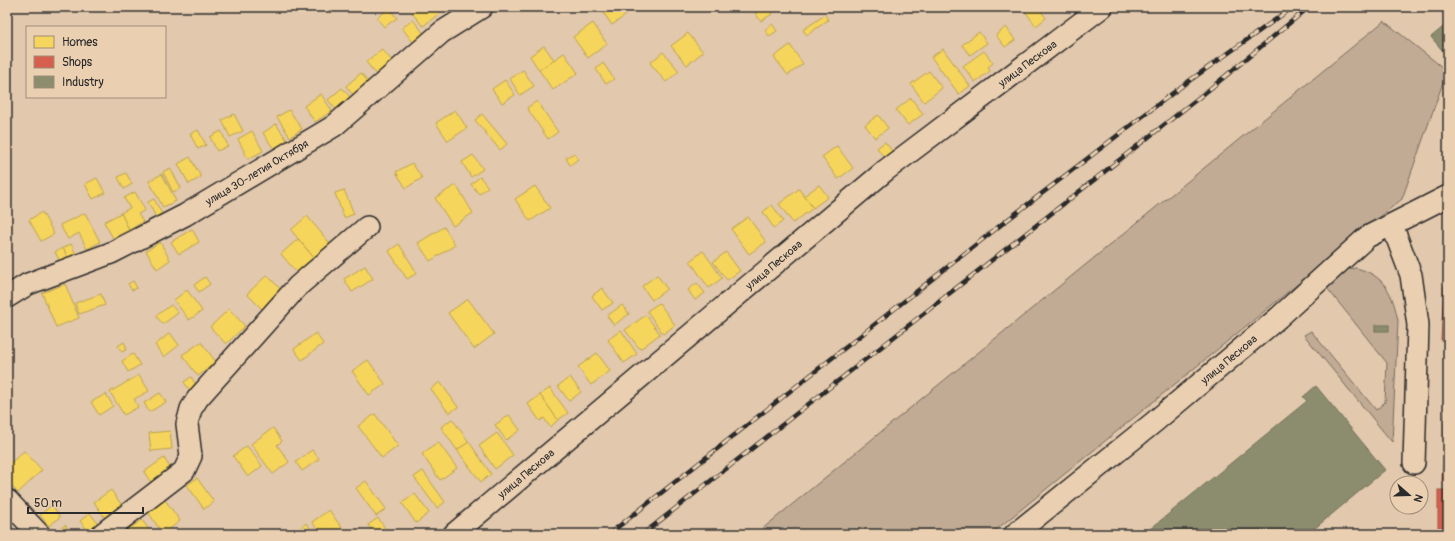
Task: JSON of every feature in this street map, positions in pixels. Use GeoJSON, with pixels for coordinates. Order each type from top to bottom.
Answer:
{"type":"FeatureCollection","features":[{"type":"Feature","properties":{"kind":"street","name":"улица 30-летия Октября"},"geometry":{"type":"LineString","coordinates":[[7,297],[28,284],[111,253],[185,215],[334,126],[442,32],[482,7]]}},
{"type":"Feature","properties":{"kind":"street","name":"улица Пескова"},"geometry":{"type":"LineString","coordinates":[[454,534],[886,170],[1102,7]]}},
{"type":"Feature","properties":{"kind":"street","name":"улица Пескова"},"geometry":{"type":"LineString","coordinates":[[1015,534],[1153,423],[1272,323],[1367,237],[1448,196]]}},
{"type":"Feature","properties":{"kind":"street"},"geometry":{"type":"LineString","coordinates":[[1392,225],[1411,275],[1418,325],[1414,463]]}},
{"type":"Feature","properties":{"kind":"street"},"geometry":{"type":"LineString","coordinates":[[102,534],[184,471],[191,456],[187,424],[191,409],[198,398],[298,286],[367,227]]}},
{"type":"Feature","properties":{"kind":"street"},"geometry":{"type":"LineString","coordinates":[[7,500],[39,534]]}},
{"type":"Feature","properties":{"kind":"shaded area"},"geometry":{"type":"Polygon","coordinates":[[[1384,21],[1447,71],[1402,199],[991,534],[756,534],[1384,21]]]}},
{"type":"Feature","properties":{"kind":"shaded area"},"geometry":{"type":"Polygon","coordinates":[[[1356,268],[1374,275],[1381,281],[1390,294],[1396,311],[1398,321],[1392,442],[1304,335],[1311,331],[1376,410],[1385,402],[1387,363],[1327,288],[1327,280],[1347,269],[1356,268]]]}},
{"type":"Feature","properties":{"kind":"building: Homes"},"geometry":{"type":"Polygon","coordinates":[[[420,7],[437,7],[441,12],[423,26],[412,13],[420,7]]]}},
{"type":"Feature","properties":{"kind":"building: Homes"},"geometry":{"type":"Polygon","coordinates":[[[609,7],[620,7],[626,15],[612,25],[603,12],[609,7]]]}},
{"type":"Feature","properties":{"kind":"building: Homes"},"geometry":{"type":"Polygon","coordinates":[[[763,7],[767,7],[772,14],[761,21],[755,13],[763,7]]]}},
{"type":"Feature","properties":{"kind":"building: Homes"},"geometry":{"type":"Polygon","coordinates":[[[1022,7],[1038,7],[1046,18],[1036,26],[1022,7]]]}},
{"type":"Feature","properties":{"kind":"building: Homes"},"geometry":{"type":"Polygon","coordinates":[[[389,8],[397,18],[384,27],[377,18],[389,8]]]}},
{"type":"Feature","properties":{"kind":"building: Homes"},"geometry":{"type":"Polygon","coordinates":[[[825,15],[828,20],[807,35],[803,30],[825,15]]]}},
{"type":"Feature","properties":{"kind":"building: Homes"},"geometry":{"type":"Polygon","coordinates":[[[413,20],[424,34],[413,42],[402,28],[413,20]]]}},
{"type":"Feature","properties":{"kind":"building: Homes"},"geometry":{"type":"Polygon","coordinates":[[[593,23],[607,44],[588,58],[573,37],[593,23]]]}},
{"type":"Feature","properties":{"kind":"building: Homes"},"geometry":{"type":"Polygon","coordinates":[[[772,24],[777,31],[769,36],[765,30],[772,24]]]}},
{"type":"Feature","properties":{"kind":"building: Homes"},"geometry":{"type":"Polygon","coordinates":[[[1006,27],[1015,40],[1005,47],[996,35],[1006,27]]]}},
{"type":"Feature","properties":{"kind":"building: Homes"},"geometry":{"type":"Polygon","coordinates":[[[979,32],[987,43],[970,55],[962,45],[979,32]]]}},
{"type":"Feature","properties":{"kind":"building: Homes"},"geometry":{"type":"Polygon","coordinates":[[[688,33],[703,52],[687,65],[671,46],[688,33]]]}},
{"type":"Feature","properties":{"kind":"building: Homes"},"geometry":{"type":"Polygon","coordinates":[[[790,45],[803,64],[788,75],[774,57],[790,45]]]}},
{"type":"Feature","properties":{"kind":"building: Homes"},"geometry":{"type":"Polygon","coordinates":[[[544,46],[554,60],[539,70],[530,56],[544,46]]]}},
{"type":"Feature","properties":{"kind":"building: Homes"},"geometry":{"type":"Polygon","coordinates":[[[382,49],[392,61],[377,75],[366,62],[382,49]]]}},
{"type":"Feature","properties":{"kind":"building: Homes"},"geometry":{"type":"Polygon","coordinates":[[[943,49],[970,86],[959,94],[931,57],[943,49]]]}},
{"type":"Feature","properties":{"kind":"building: Homes"},"geometry":{"type":"Polygon","coordinates":[[[984,51],[993,63],[988,67],[990,71],[975,82],[963,66],[984,51]]]}},
{"type":"Feature","properties":{"kind":"building: Homes"},"geometry":{"type":"Polygon","coordinates":[[[663,52],[679,71],[666,82],[650,63],[663,52]]]}},
{"type":"Feature","properties":{"kind":"building: Homes"},"geometry":{"type":"Polygon","coordinates":[[[564,53],[578,73],[553,90],[539,70],[564,53]]]}},
{"type":"Feature","properties":{"kind":"building: Homes"},"geometry":{"type":"Polygon","coordinates":[[[603,63],[614,79],[606,84],[596,69],[603,63]]]}},
{"type":"Feature","properties":{"kind":"building: Homes"},"geometry":{"type":"Polygon","coordinates":[[[523,70],[534,86],[520,95],[510,79],[523,70]]]}},
{"type":"Feature","properties":{"kind":"building: Homes"},"geometry":{"type":"Polygon","coordinates":[[[929,71],[942,88],[924,102],[911,84],[929,71]]]}},
{"type":"Feature","properties":{"kind":"building: Homes"},"geometry":{"type":"Polygon","coordinates":[[[361,73],[369,83],[354,96],[346,86],[361,73]]]}},
{"type":"Feature","properties":{"kind":"building: Homes"},"geometry":{"type":"Polygon","coordinates":[[[505,80],[515,95],[502,103],[492,89],[505,80]]]}},
{"type":"Feature","properties":{"kind":"building: Homes"},"geometry":{"type":"Polygon","coordinates":[[[342,88],[353,100],[339,113],[328,100],[342,88]]]}},
{"type":"Feature","properties":{"kind":"building: Homes"},"geometry":{"type":"Polygon","coordinates":[[[321,94],[332,111],[315,122],[304,106],[321,94]]]}},
{"type":"Feature","properties":{"kind":"building: Homes"},"geometry":{"type":"Polygon","coordinates":[[[911,98],[923,114],[908,125],[896,110],[911,98]]]}},
{"type":"Feature","properties":{"kind":"building: Homes"},"geometry":{"type":"Polygon","coordinates":[[[537,101],[558,132],[548,139],[527,108],[537,101]]]}},
{"type":"Feature","properties":{"kind":"building: Homes"},"geometry":{"type":"Polygon","coordinates":[[[289,110],[302,129],[290,137],[277,117],[289,110]]]}},
{"type":"Feature","properties":{"kind":"building: Homes"},"geometry":{"type":"Polygon","coordinates":[[[455,110],[467,128],[448,141],[436,123],[455,110]]]}},
{"type":"Feature","properties":{"kind":"building: Homes"},"geometry":{"type":"Polygon","coordinates":[[[234,114],[243,131],[230,137],[222,120],[234,114]]]}},
{"type":"Feature","properties":{"kind":"building: Homes"},"geometry":{"type":"Polygon","coordinates":[[[482,114],[507,144],[500,150],[475,120],[482,114]]]}},
{"type":"Feature","properties":{"kind":"building: Homes"},"geometry":{"type":"Polygon","coordinates":[[[878,115],[888,128],[875,138],[865,125],[878,115]]]}},
{"type":"Feature","properties":{"kind":"building: Homes"},"geometry":{"type":"Polygon","coordinates":[[[276,124],[291,146],[278,155],[263,133],[276,124]]]}},
{"type":"Feature","properties":{"kind":"building: Homes"},"geometry":{"type":"Polygon","coordinates":[[[198,130],[206,145],[198,149],[190,134],[198,130]]]}},
{"type":"Feature","properties":{"kind":"building: Homes"},"geometry":{"type":"Polygon","coordinates":[[[221,131],[228,146],[217,151],[210,137],[221,131]]]}},
{"type":"Feature","properties":{"kind":"building: Homes"},"geometry":{"type":"Polygon","coordinates":[[[252,131],[263,151],[248,159],[238,139],[252,131]]]}},
{"type":"Feature","properties":{"kind":"building: Homes"},"geometry":{"type":"Polygon","coordinates":[[[885,142],[892,151],[884,157],[877,148],[885,142]]]}},
{"type":"Feature","properties":{"kind":"building: Homes"},"geometry":{"type":"Polygon","coordinates":[[[837,146],[853,168],[838,179],[822,157],[837,146]]]}},
{"type":"Feature","properties":{"kind":"building: Homes"},"geometry":{"type":"Polygon","coordinates":[[[574,153],[578,159],[570,165],[566,158],[574,153]]]}},
{"type":"Feature","properties":{"kind":"building: Homes"},"geometry":{"type":"Polygon","coordinates":[[[473,155],[483,169],[471,177],[462,162],[473,155]]]}},
{"type":"Feature","properties":{"kind":"building: Homes"},"geometry":{"type":"Polygon","coordinates":[[[190,157],[201,177],[189,184],[178,164],[190,157]]]}},
{"type":"Feature","properties":{"kind":"building: Homes"},"geometry":{"type":"Polygon","coordinates":[[[412,163],[422,178],[406,188],[396,172],[412,163]]]}},
{"type":"Feature","properties":{"kind":"building: Homes"},"geometry":{"type":"Polygon","coordinates":[[[170,168],[181,188],[173,192],[163,172],[170,168]]]}},
{"type":"Feature","properties":{"kind":"building: Homes"},"geometry":{"type":"Polygon","coordinates":[[[126,173],[132,184],[124,189],[118,177],[126,173]]]}},
{"type":"Feature","properties":{"kind":"building: Homes"},"geometry":{"type":"Polygon","coordinates":[[[162,174],[176,201],[163,207],[149,181],[162,174]]]}},
{"type":"Feature","properties":{"kind":"building: Homes"},"geometry":{"type":"Polygon","coordinates":[[[480,177],[488,187],[479,194],[471,184],[480,177]]]}},
{"type":"Feature","properties":{"kind":"building: Homes"},"geometry":{"type":"Polygon","coordinates":[[[97,178],[105,193],[93,199],[85,184],[97,178]]]}},
{"type":"Feature","properties":{"kind":"building: Homes"},"geometry":{"type":"Polygon","coordinates":[[[456,185],[473,213],[453,226],[435,198],[456,185]]]}},
{"type":"Feature","properties":{"kind":"building: Homes"},"geometry":{"type":"Polygon","coordinates":[[[819,185],[828,197],[813,208],[804,196],[819,185]]]}},
{"type":"Feature","properties":{"kind":"building: Homes"},"geometry":{"type":"Polygon","coordinates":[[[535,186],[550,208],[530,221],[515,199],[535,186]]]}},
{"type":"Feature","properties":{"kind":"building: Homes"},"geometry":{"type":"Polygon","coordinates":[[[799,189],[813,208],[793,223],[779,204],[799,189]]]}},
{"type":"Feature","properties":{"kind":"building: Homes"},"geometry":{"type":"Polygon","coordinates":[[[344,190],[354,214],[344,218],[335,193],[344,190]]]}},
{"type":"Feature","properties":{"kind":"building: Homes"},"geometry":{"type":"Polygon","coordinates":[[[135,192],[145,210],[138,214],[143,222],[129,230],[121,213],[130,208],[124,198],[135,192]]]}},
{"type":"Feature","properties":{"kind":"building: Homes"},"geometry":{"type":"Polygon","coordinates":[[[154,199],[163,216],[157,219],[148,202],[154,199]]]}},
{"type":"Feature","properties":{"kind":"building: Homes"},"geometry":{"type":"Polygon","coordinates":[[[772,205],[783,221],[774,228],[763,212],[772,205]]]}},
{"type":"Feature","properties":{"kind":"building: Homes"},"geometry":{"type":"Polygon","coordinates":[[[42,212],[54,234],[41,241],[29,220],[42,212]]]}},
{"type":"Feature","properties":{"kind":"building: Homes"},"geometry":{"type":"Polygon","coordinates":[[[85,213],[100,242],[87,249],[79,233],[68,239],[60,225],[85,213]]]}},
{"type":"Feature","properties":{"kind":"building: Homes"},"geometry":{"type":"Polygon","coordinates":[[[121,213],[129,230],[113,238],[104,222],[121,213]]]}},
{"type":"Feature","properties":{"kind":"building: Homes"},"geometry":{"type":"Polygon","coordinates":[[[307,216],[331,245],[315,259],[291,230],[307,216]]]}},
{"type":"Feature","properties":{"kind":"building: Homes"},"geometry":{"type":"Polygon","coordinates":[[[748,217],[766,242],[749,254],[731,229],[748,217]]]}},
{"type":"Feature","properties":{"kind":"building: Homes"},"geometry":{"type":"Polygon","coordinates":[[[444,227],[455,245],[430,261],[418,243],[444,227]]]}},
{"type":"Feature","properties":{"kind":"building: Homes"},"geometry":{"type":"Polygon","coordinates":[[[192,229],[199,242],[179,254],[171,242],[192,229]]]}},
{"type":"Feature","properties":{"kind":"building: Homes"},"geometry":{"type":"Polygon","coordinates":[[[298,239],[315,259],[297,273],[281,254],[298,239]]]}},
{"type":"Feature","properties":{"kind":"building: Homes"},"geometry":{"type":"Polygon","coordinates":[[[160,242],[170,260],[157,269],[146,251],[160,242]]]}},
{"type":"Feature","properties":{"kind":"building: Homes"},"geometry":{"type":"Polygon","coordinates":[[[71,244],[77,256],[69,260],[63,248],[71,244]]]}},
{"type":"Feature","properties":{"kind":"building: Homes"},"geometry":{"type":"Polygon","coordinates":[[[399,244],[417,273],[407,279],[389,251],[399,244]]]}},
{"type":"Feature","properties":{"kind":"building: Homes"},"geometry":{"type":"Polygon","coordinates":[[[63,248],[69,260],[62,265],[55,252],[63,248]]]}},
{"type":"Feature","properties":{"kind":"building: Homes"},"geometry":{"type":"Polygon","coordinates":[[[703,251],[722,278],[709,288],[690,261],[703,251]]]}},
{"type":"Feature","properties":{"kind":"building: Homes"},"geometry":{"type":"Polygon","coordinates":[[[726,252],[740,271],[727,280],[713,262],[726,252]]]}},
{"type":"Feature","properties":{"kind":"building: Homes"},"geometry":{"type":"Polygon","coordinates":[[[365,266],[373,279],[352,292],[344,279],[365,266]]]}},
{"type":"Feature","properties":{"kind":"building: Homes"},"geometry":{"type":"Polygon","coordinates":[[[267,275],[282,291],[262,309],[247,294],[267,275]]]}},
{"type":"Feature","properties":{"kind":"building: Homes"},"geometry":{"type":"Polygon","coordinates":[[[657,275],[667,289],[652,300],[642,286],[657,275]]]}},
{"type":"Feature","properties":{"kind":"building: Homes"},"geometry":{"type":"Polygon","coordinates":[[[205,277],[210,284],[199,292],[194,285],[205,277]]]}},
{"type":"Feature","properties":{"kind":"building: Homes"},"geometry":{"type":"Polygon","coordinates":[[[133,281],[137,288],[132,290],[128,284],[133,281]]]}},
{"type":"Feature","properties":{"kind":"building: Homes"},"geometry":{"type":"Polygon","coordinates":[[[697,283],[705,293],[695,300],[688,290],[697,283]]]}},
{"type":"Feature","properties":{"kind":"building: Homes"},"geometry":{"type":"Polygon","coordinates":[[[65,284],[79,318],[56,327],[42,293],[65,284]]]}},
{"type":"Feature","properties":{"kind":"building: Homes"},"geometry":{"type":"Polygon","coordinates":[[[602,288],[613,303],[602,310],[592,296],[602,288]]]}},
{"type":"Feature","properties":{"kind":"building: Homes"},"geometry":{"type":"Polygon","coordinates":[[[187,290],[202,311],[189,320],[174,300],[187,290]]]}},
{"type":"Feature","properties":{"kind":"building: Homes"},"geometry":{"type":"Polygon","coordinates":[[[101,294],[105,305],[79,314],[75,303],[101,294]]]}},
{"type":"Feature","properties":{"kind":"building: Homes"},"geometry":{"type":"Polygon","coordinates":[[[468,299],[494,334],[474,349],[448,313],[468,299]]]}},
{"type":"Feature","properties":{"kind":"building: Homes"},"geometry":{"type":"Polygon","coordinates":[[[659,303],[675,325],[663,334],[647,311],[659,303]]]}},
{"type":"Feature","properties":{"kind":"building: Homes"},"geometry":{"type":"Polygon","coordinates":[[[171,305],[178,313],[163,324],[156,316],[171,305]]]}},
{"type":"Feature","properties":{"kind":"building: Homes"},"geometry":{"type":"Polygon","coordinates":[[[622,305],[629,314],[614,325],[607,316],[622,305]]]}},
{"type":"Feature","properties":{"kind":"building: Homes"},"geometry":{"type":"Polygon","coordinates":[[[229,309],[245,326],[226,344],[210,327],[229,309]]]}},
{"type":"Feature","properties":{"kind":"building: Homes"},"geometry":{"type":"Polygon","coordinates":[[[646,315],[660,334],[640,349],[625,330],[646,315]]]}},
{"type":"Feature","properties":{"kind":"building: Homes"},"geometry":{"type":"Polygon","coordinates":[[[621,330],[637,354],[624,363],[608,340],[621,330]]]}},
{"type":"Feature","properties":{"kind":"building: Homes"},"geometry":{"type":"Polygon","coordinates":[[[170,333],[179,345],[164,357],[155,345],[170,333]]]}},
{"type":"Feature","properties":{"kind":"building: Homes"},"geometry":{"type":"Polygon","coordinates":[[[316,333],[323,344],[302,360],[294,349],[316,333]]]}},
{"type":"Feature","properties":{"kind":"building: Homes"},"geometry":{"type":"Polygon","coordinates":[[[124,342],[127,349],[122,352],[118,346],[124,342]]]}},
{"type":"Feature","properties":{"kind":"building: Homes"},"geometry":{"type":"Polygon","coordinates":[[[201,342],[216,362],[198,376],[182,355],[201,342]]]}},
{"type":"Feature","properties":{"kind":"building: Homes"},"geometry":{"type":"Polygon","coordinates":[[[597,353],[610,371],[591,385],[578,367],[597,353]]]}},
{"type":"Feature","properties":{"kind":"building: Homes"},"geometry":{"type":"Polygon","coordinates":[[[133,354],[140,365],[128,372],[122,361],[133,354]]]}},
{"type":"Feature","properties":{"kind":"building: Homes"},"geometry":{"type":"Polygon","coordinates":[[[368,360],[385,384],[369,395],[352,371],[368,360]]]}},
{"type":"Feature","properties":{"kind":"building: Homes"},"geometry":{"type":"Polygon","coordinates":[[[139,375],[149,391],[134,399],[138,407],[124,415],[110,392],[139,375]]]}},
{"type":"Feature","properties":{"kind":"building: Homes"},"geometry":{"type":"Polygon","coordinates":[[[191,377],[197,386],[190,391],[184,382],[191,377]]]}},
{"type":"Feature","properties":{"kind":"building: Homes"},"geometry":{"type":"Polygon","coordinates":[[[570,377],[581,392],[569,401],[558,386],[570,377]]]}},
{"type":"Feature","properties":{"kind":"building: Homes"},"geometry":{"type":"Polygon","coordinates":[[[440,382],[458,407],[449,413],[431,389],[440,382]]]}},
{"type":"Feature","properties":{"kind":"building: Homes"},"geometry":{"type":"Polygon","coordinates":[[[550,388],[568,413],[558,420],[540,395],[550,388]]]}},
{"type":"Feature","properties":{"kind":"building: Homes"},"geometry":{"type":"Polygon","coordinates":[[[160,393],[166,402],[149,412],[144,403],[160,393]]]}},
{"type":"Feature","properties":{"kind":"building: Homes"},"geometry":{"type":"Polygon","coordinates":[[[106,394],[113,406],[99,415],[91,402],[106,394]]]}},
{"type":"Feature","properties":{"kind":"building: Homes"},"geometry":{"type":"Polygon","coordinates":[[[540,395],[558,420],[550,427],[544,418],[540,421],[528,404],[540,395]]]}},
{"type":"Feature","properties":{"kind":"building: Homes"},"geometry":{"type":"Polygon","coordinates":[[[375,414],[398,446],[382,458],[358,426],[375,414]]]}},
{"type":"Feature","properties":{"kind":"building: Homes"},"geometry":{"type":"Polygon","coordinates":[[[509,415],[520,430],[506,440],[495,425],[509,415]]]}},
{"type":"Feature","properties":{"kind":"building: Homes"},"geometry":{"type":"Polygon","coordinates":[[[452,419],[469,442],[457,450],[441,427],[452,419]]]}},
{"type":"Feature","properties":{"kind":"building: Homes"},"geometry":{"type":"Polygon","coordinates":[[[273,428],[282,441],[277,445],[289,462],[273,474],[251,444],[273,428]]]}},
{"type":"Feature","properties":{"kind":"building: Homes"},"geometry":{"type":"Polygon","coordinates":[[[170,431],[172,449],[151,451],[149,433],[170,431]]]}},
{"type":"Feature","properties":{"kind":"building: Homes"},"geometry":{"type":"Polygon","coordinates":[[[497,433],[513,455],[495,469],[479,446],[497,433]]]}},
{"type":"Feature","properties":{"kind":"building: Homes"},"geometry":{"type":"Polygon","coordinates":[[[438,442],[457,468],[440,480],[422,454],[438,442]]]}},
{"type":"Feature","properties":{"kind":"building: Homes"},"geometry":{"type":"Polygon","coordinates":[[[469,442],[491,474],[481,482],[457,450],[469,442]]]}},
{"type":"Feature","properties":{"kind":"building: Homes"},"geometry":{"type":"Polygon","coordinates":[[[247,446],[262,466],[248,477],[233,456],[247,446]]]}},
{"type":"Feature","properties":{"kind":"building: Homes"},"geometry":{"type":"Polygon","coordinates":[[[312,450],[319,459],[302,471],[296,462],[312,450]]]}},
{"type":"Feature","properties":{"kind":"building: Homes"},"geometry":{"type":"Polygon","coordinates":[[[24,451],[42,470],[18,493],[7,481],[7,466],[24,451]]]}},
{"type":"Feature","properties":{"kind":"building: Homes"},"geometry":{"type":"Polygon","coordinates":[[[164,458],[172,471],[152,484],[144,472],[164,458]]]}},
{"type":"Feature","properties":{"kind":"building: Homes"},"geometry":{"type":"Polygon","coordinates":[[[423,471],[445,502],[437,508],[414,477],[423,471]]]}},
{"type":"Feature","properties":{"kind":"building: Homes"},"geometry":{"type":"Polygon","coordinates":[[[197,478],[214,502],[204,509],[187,485],[197,478]]]}},
{"type":"Feature","properties":{"kind":"building: Homes"},"geometry":{"type":"Polygon","coordinates":[[[366,481],[386,509],[376,516],[356,488],[366,481]]]}},
{"type":"Feature","properties":{"kind":"building: Homes"},"geometry":{"type":"Polygon","coordinates":[[[111,490],[123,507],[105,518],[94,502],[111,490]]]}},
{"type":"Feature","properties":{"kind":"building: Homes"},"geometry":{"type":"Polygon","coordinates":[[[415,494],[429,513],[416,523],[402,503],[415,494]]]}},
{"type":"Feature","properties":{"kind":"building: Homes"},"geometry":{"type":"Polygon","coordinates":[[[165,500],[180,521],[163,534],[148,512],[165,500]]]}},
{"type":"Feature","properties":{"kind":"building: Homes"},"geometry":{"type":"Polygon","coordinates":[[[52,505],[60,517],[49,526],[40,515],[52,505]]]}},
{"type":"Feature","properties":{"kind":"building: Homes"},"geometry":{"type":"Polygon","coordinates":[[[329,510],[344,531],[339,534],[321,534],[312,522],[329,510]]]}},
{"type":"Feature","properties":{"kind":"building: Homes"},"geometry":{"type":"Polygon","coordinates":[[[90,513],[99,525],[90,533],[80,521],[90,513]]]}},
{"type":"Feature","properties":{"kind":"building: Homes"},"geometry":{"type":"Polygon","coordinates":[[[378,518],[387,531],[382,534],[375,534],[368,525],[378,518]]]}},
{"type":"Feature","properties":{"kind":"building: Homes"},"geometry":{"type":"Polygon","coordinates":[[[142,520],[152,534],[129,534],[127,530],[142,520]]]}},
{"type":"Feature","properties":{"kind":"building: Homes"},"geometry":{"type":"Polygon","coordinates":[[[306,523],[315,534],[293,534],[306,523]]]}},
{"type":"Feature","properties":{"kind":"building: Homes"},"geometry":{"type":"Polygon","coordinates":[[[65,525],[72,534],[54,534],[65,525]]]}},
{"type":"Feature","properties":{"kind":"building: Shops"},"geometry":{"type":"Polygon","coordinates":[[[1448,283],[1448,337],[1441,340],[1444,286],[1448,283]]]}},
{"type":"Feature","properties":{"kind":"building: Shops"},"geometry":{"type":"Polygon","coordinates":[[[1447,377],[1448,482],[1442,482],[1447,377]]]}},
{"type":"Feature","properties":{"kind":"building: Shops"},"geometry":{"type":"Polygon","coordinates":[[[1438,490],[1448,490],[1448,534],[1438,534],[1438,490]]]}},
{"type":"Feature","properties":{"kind":"building: Industry"},"geometry":{"type":"Polygon","coordinates":[[[1448,23],[1448,57],[1431,37],[1448,23]]]}},
{"type":"Feature","properties":{"kind":"building: Industry"},"geometry":{"type":"Polygon","coordinates":[[[1375,325],[1389,325],[1389,331],[1375,331],[1375,325]]]}},
{"type":"Feature","properties":{"kind":"building: Industry"},"geometry":{"type":"Polygon","coordinates":[[[1316,386],[1385,470],[1308,534],[1144,534],[1307,401],[1303,397],[1316,386]]]}},
{"type":"Feature","properties":{"kind":"railway"},"geometry":{"type":"LineString","coordinates":[[609,534],[1002,224],[1182,86],[1293,7]]}},
{"type":"Feature","properties":{"kind":"railway"},"geometry":{"type":"LineString","coordinates":[[643,534],[1211,88],[1309,7]]}}]}
